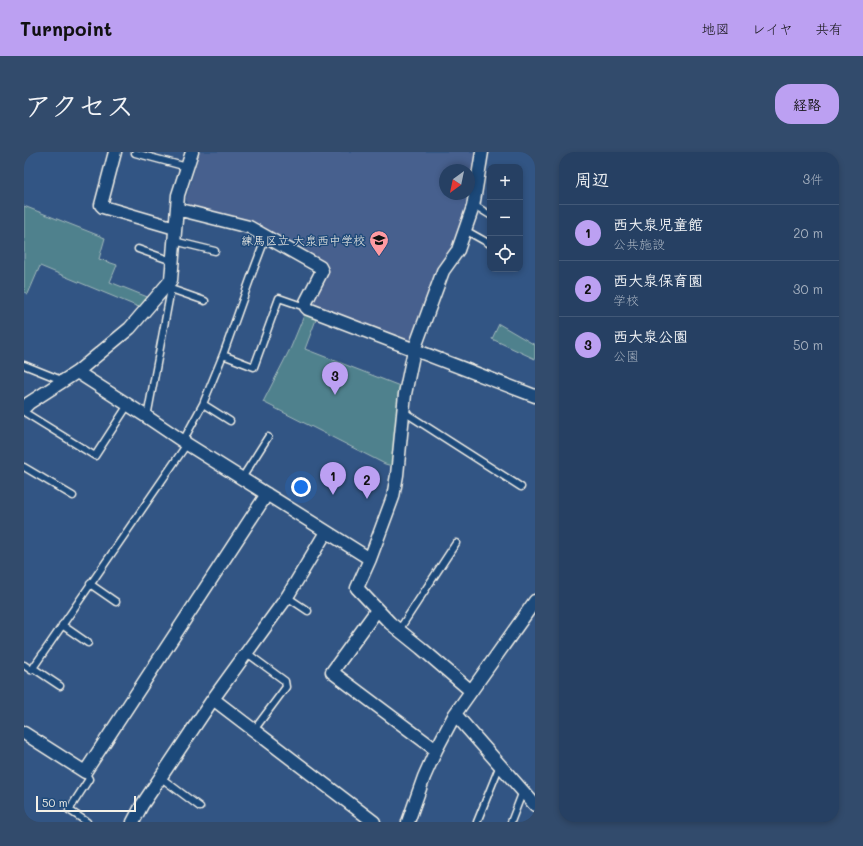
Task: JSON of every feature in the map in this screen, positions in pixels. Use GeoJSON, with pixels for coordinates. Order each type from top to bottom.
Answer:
{"type":"FeatureCollection","features":[{"type":"Feature","properties":{"kind":"street"},"geometry":{"type":"LineString","coordinates":[[115,152],[101,205],[103,207],[175,228]]}},
{"type":"Feature","properties":{"kind":"street"},"geometry":{"type":"LineString","coordinates":[[24,408],[28,403],[76,372],[130,328],[171,284],[178,195],[192,152]]}},
{"type":"Feature","properties":{"kind":"street"},"geometry":{"type":"LineString","coordinates":[[471,691],[422,648],[390,623],[357,588],[370,559],[393,497],[397,475],[405,394],[414,350],[443,271],[458,250],[474,207],[482,152]]}},
{"type":"Feature","properties":{"kind":"street"},"geometry":{"type":"LineString","coordinates":[[177,209],[249,227],[322,269],[322,272],[306,302],[306,307],[308,309],[535,396]]}},
{"type":"Feature","properties":{"kind":"street"},"geometry":{"type":"LineString","coordinates":[[76,372],[185,443],[370,559]]}},
{"type":"Feature","properties":{"kind":"street"},"geometry":{"type":"LineString","coordinates":[[24,733],[85,772],[267,494]]}},
{"type":"Feature","properties":{"kind":"street"},"geometry":{"type":"LineString","coordinates":[[133,822],[160,777],[213,699],[287,597],[326,532]]}},
{"type":"Feature","properties":{"kind":"street"},"geometry":{"type":"LineString","coordinates":[[408,822],[436,750],[455,714],[535,601]]}},
{"type":"Feature","properties":{"kind":"street"},"geometry":{"type":"LineString","coordinates":[[377,610],[332,672],[436,750]]}},
{"type":"Feature","properties":{"kind":"street"},"geometry":{"type":"LineString","coordinates":[[213,699],[374,822]]}},
{"type":"Feature","properties":{"kind":"street"},"geometry":{"type":"LineString","coordinates":[[455,714],[535,805]]}},
{"type":"Feature","properties":{"kind":"lane"},"geometry":{"type":"LineString","coordinates":[[135,153],[187,167]]}},
{"type":"Feature","properties":{"kind":"lane"},"geometry":{"type":"LineString","coordinates":[[474,207],[477,207],[487,213]]}},
{"type":"Feature","properties":{"kind":"lane"},"geometry":{"type":"LineString","coordinates":[[465,230],[487,242]]}},
{"type":"Feature","properties":{"kind":"lane"},"geometry":{"type":"LineString","coordinates":[[33,668],[185,443],[223,355],[266,237]]}},
{"type":"Feature","properties":{"kind":"lane"},"geometry":{"type":"LineString","coordinates":[[174,241],[215,251]]}},
{"type":"Feature","properties":{"kind":"lane"},"geometry":{"type":"LineString","coordinates":[[138,249],[172,261]]}},
{"type":"Feature","properties":{"kind":"lane"},"geometry":{"type":"LineString","coordinates":[[147,417],[171,284],[205,300]]}},
{"type":"Feature","properties":{"kind":"lane"},"geometry":{"type":"LineString","coordinates":[[223,355],[254,366],[279,298],[306,307]]}},
{"type":"Feature","properties":{"kind":"lane"},"geometry":{"type":"LineString","coordinates":[[24,365],[64,381]]}},
{"type":"Feature","properties":{"kind":"lane"},"geometry":{"type":"LineString","coordinates":[[203,404],[230,421]]}},
{"type":"Feature","properties":{"kind":"lane"},"geometry":{"type":"LineString","coordinates":[[24,412],[95,456],[128,405]]}},
{"type":"Feature","properties":{"kind":"lane"},"geometry":{"type":"LineString","coordinates":[[404,412],[520,487]]}},
{"type":"Feature","properties":{"kind":"lane"},"geometry":{"type":"LineString","coordinates":[[242,478],[268,437]]}},
{"type":"Feature","properties":{"kind":"lane"},"geometry":{"type":"LineString","coordinates":[[24,467],[73,496]]}},
{"type":"Feature","properties":{"kind":"lane"},"geometry":{"type":"LineString","coordinates":[[399,630],[456,543]]}},
{"type":"Feature","properties":{"kind":"lane"},"geometry":{"type":"LineString","coordinates":[[90,584],[116,602]]}},
{"type":"Feature","properties":{"kind":"lane"},"geometry":{"type":"LineString","coordinates":[[287,597],[308,611]]}},
{"type":"Feature","properties":{"kind":"lane"},"geometry":{"type":"LineString","coordinates":[[62,625],[88,643]]}},
{"type":"Feature","properties":{"kind":"lane"},"geometry":{"type":"LineString","coordinates":[[247,653],[285,681],[286,687],[254,730]]}},
{"type":"Feature","properties":{"kind":"lane"},"geometry":{"type":"LineString","coordinates":[[24,665],[31,670],[33,668],[60,686]]}},
{"type":"Feature","properties":{"kind":"lane"},"geometry":{"type":"LineString","coordinates":[[477,822],[500,765]]}},
{"type":"Feature","properties":{"kind":"lane"},"geometry":{"type":"LineString","coordinates":[[85,772],[89,778],[69,810],[88,822]]}},
{"type":"Feature","properties":{"kind":"lane"},"geometry":{"type":"LineString","coordinates":[[160,777],[200,807]]}},
{"type":"Feature","properties":{"kind":"lane"},"geometry":{"type":"LineString","coordinates":[[511,822],[523,791]]}},
{"type":"Feature","properties":{"kind":"shaded area","name":"練馬区立 大泉西中学校"},"geometry":{"type":"Polygon","coordinates":[[[200,152],[476,152],[474,164],[439,164],[439,200],[469,200],[469,202],[454,246],[438,268],[413,340],[410,342],[316,306],[314,300],[330,268],[251,221],[189,205],[186,199],[200,152]]]}},
{"type":"Feature","properties":{"kind":"green space"},"geometry":{"type":"Polygon","coordinates":[[[24,206],[105,238],[99,259],[117,265],[110,282],[150,298],[141,308],[40,266],[28,294],[24,292],[24,206]]]}},
{"type":"Feature","properties":{"kind":"green space"},"geometry":{"type":"Polygon","coordinates":[[[305,313],[317,317],[305,349],[405,388],[396,467],[385,464],[263,402],[291,347],[305,313]]]}},
{"type":"Feature","properties":{"kind":"green space"},"geometry":{"type":"Polygon","coordinates":[[[499,324],[535,345],[535,359],[492,339],[499,324]]]}},
{"type":"Feature","properties":{"kind":"place","name":"練馬区立 大泉西中学校"},"geometry":{"type":"Point","coordinates":[379,257]}},
{"type":"Feature","properties":{"kind":"place","name":"西大泉公園"},"geometry":{"type":"Point","coordinates":[335,395]}},
{"type":"Feature","properties":{"kind":"place","name":"西大泉児童館"},"geometry":{"type":"Point","coordinates":[333,495]}},
{"type":"Feature","properties":{"kind":"place","name":"西大泉保育園"},"geometry":{"type":"Point","coordinates":[367,499]}}]}
